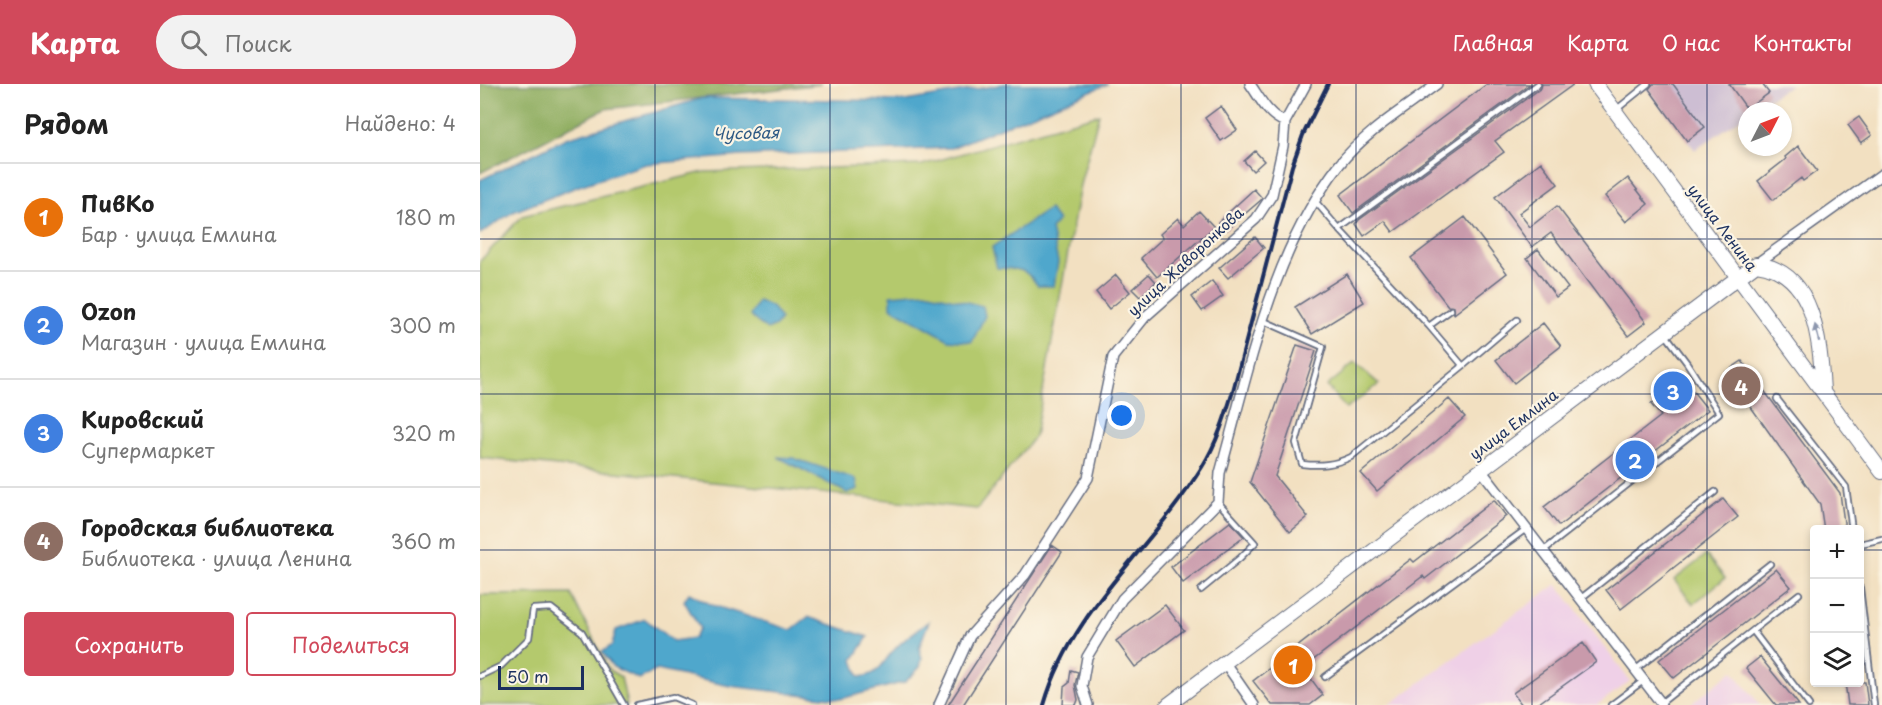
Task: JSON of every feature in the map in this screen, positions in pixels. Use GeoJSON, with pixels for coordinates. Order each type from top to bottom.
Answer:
{"type":"FeatureCollection","features":[{"type":"Feature","properties":{"kind":"street"},"geometry":{"type":"LineString","coordinates":[[1250,84],[1266,108],[1285,122]]}},
{"type":"Feature","properties":{"kind":"street","name":"улица Жаворонкова"},"geometry":{"type":"LineString","coordinates":[[939,705],[970,636],[1025,574],[1088,478],[1113,357],[1146,317],[1256,219],[1272,195],[1281,156],[1285,122],[1306,84]]}},
{"type":"Feature","properties":{"kind":"street"},"geometry":{"type":"LineString","coordinates":[[1088,705],[1082,686],[1087,657],[1122,599],[1218,502],[1220,473],[1280,269],[1315,201],[1340,165],[1359,144],[1437,84]]}},
{"type":"Feature","properties":{"kind":"street","name":"улица Ленина"},"geometry":{"type":"LineString","coordinates":[[1595,84],[1882,472]]}},
{"type":"Feature","properties":{"kind":"street","name":"улица Емлина"},"geometry":{"type":"LineString","coordinates":[[1168,705],[1664,332],[1882,174]]}},
{"type":"Feature","properties":{"kind":"street","name":"улица Ленина"},"geometry":{"type":"LineString","coordinates":[[1756,264],[1779,269],[1792,279],[1808,306],[1821,348],[1823,391]]}},
{"type":"Feature","properties":{"kind":"street"},"geometry":{"type":"LineString","coordinates":[[1481,470],[1661,703]]}},
{"type":"Feature","properties":{"kind":"street"},"geometry":{"type":"LineString","coordinates":[[1225,663],[1254,705]]}},
{"type":"Feature","properties":{"kind":"lane"},"geometry":{"type":"LineString","coordinates":[[1339,229],[1538,84]]}},
{"type":"Feature","properties":{"kind":"lane"},"geometry":{"type":"LineString","coordinates":[[1615,111],[1648,84]]}},
{"type":"Feature","properties":{"kind":"lane"},"geometry":{"type":"LineString","coordinates":[[1315,201],[1430,326],[1463,366]]}},
{"type":"Feature","properties":{"kind":"lane"},"geometry":{"type":"LineString","coordinates":[[1430,326],[1451,310]]}},
{"type":"Feature","properties":{"kind":"lane"},"geometry":{"type":"LineString","coordinates":[[1264,321],[1323,347],[1296,443],[1302,464],[1322,466],[1341,462],[1351,457],[1517,320]]}},
{"type":"Feature","properties":{"kind":"lane"},"geometry":{"type":"LineString","coordinates":[[1543,551],[1719,413],[1664,332]]}},
{"type":"Feature","properties":{"kind":"lane"},"geometry":{"type":"LineString","coordinates":[[1777,399],[1846,487],[1851,525]]}},
{"type":"Feature","properties":{"kind":"lane"},"geometry":{"type":"LineString","coordinates":[[1580,599],[1715,492]]}},
{"type":"Feature","properties":{"kind":"lane"},"geometry":{"type":"LineString","coordinates":[[1200,590],[1255,543],[1218,502]]}},
{"type":"Feature","properties":{"kind":"lane"},"geometry":{"type":"LineString","coordinates":[[1325,677],[1526,529]]}},
{"type":"Feature","properties":{"kind":"lane"},"geometry":{"type":"LineString","coordinates":[[1864,543],[1882,539]]}},
{"type":"Feature","properties":{"kind":"lane"},"geometry":{"type":"LineString","coordinates":[[1635,670],[1770,564]]}},
{"type":"Feature","properties":{"kind":"lane"},"geometry":{"type":"LineString","coordinates":[[1661,703],[1799,594]]}},
{"type":"Feature","properties":{"kind":"lane"},"geometry":{"type":"LineString","coordinates":[[480,676],[501,666],[528,638],[533,609],[551,608],[582,632],[624,705]]}},
{"type":"Feature","properties":{"kind":"lane"},"geometry":{"type":"LineString","coordinates":[[1864,621],[1874,705]]}},
{"type":"Feature","properties":{"kind":"lane"},"geometry":{"type":"LineString","coordinates":[[1753,632],[1809,705]]}},
{"type":"Feature","properties":{"kind":"lane"},"geometry":{"type":"LineString","coordinates":[[1611,705],[1643,681]]}},
{"type":"Feature","properties":{"kind":"lane"},"geometry":{"type":"LineString","coordinates":[[637,705],[673,697],[692,705]]}},
{"type":"Feature","properties":{"kind":"shaded area"},"geometry":{"type":"Polygon","coordinates":[[[1643,84],[1791,84],[1765,102],[1738,102],[1738,120],[1695,150],[1643,84]]]}},
{"type":"Feature","properties":{"kind":"shaded area"},"geometry":{"type":"Polygon","coordinates":[[[1557,584],[1630,681],[1597,705],[1389,705],[1557,584]]]}},
{"type":"Feature","properties":{"kind":"shaded area"},"geometry":{"type":"Polygon","coordinates":[[[1733,671],[1760,705],[1689,705],[1733,671]]]}},
{"type":"Feature","properties":{"kind":"green space"},"geometry":{"type":"Polygon","coordinates":[[[480,84],[822,84],[605,109],[480,173],[480,84]]]}},
{"type":"Feature","properties":{"kind":"green space"},"geometry":{"type":"Polygon","coordinates":[[[1099,114],[1080,185],[1035,436],[977,509],[480,458],[480,261],[522,216],[704,172],[922,165],[1099,114]]]}},
{"type":"Feature","properties":{"kind":"green space"},"geometry":{"type":"Polygon","coordinates":[[[1355,363],[1379,384],[1346,409],[1327,386],[1355,363]]]}},
{"type":"Feature","properties":{"kind":"green space"},"geometry":{"type":"Polygon","coordinates":[[[1706,555],[1725,578],[1693,604],[1674,580],[1706,555]]]}},
{"type":"Feature","properties":{"kind":"green space"},"geometry":{"type":"Polygon","coordinates":[[[571,594],[609,670],[621,677],[627,705],[480,705],[480,595],[571,594]]]}},
{"type":"Feature","properties":{"kind":"water","name":"Чусовая"},"geometry":{"type":"Polygon","coordinates":[[[1005,84],[1108,84],[951,148],[741,156],[646,164],[579,186],[513,212],[480,234],[480,180],[566,138],[703,98],[906,101],[1005,84]]]}},
{"type":"Feature","properties":{"kind":"water"},"geometry":{"type":"Polygon","coordinates":[[[1049,209],[1058,221],[1051,229],[1058,262],[1054,286],[1038,286],[1029,275],[1021,270],[997,268],[992,247],[1049,209]]]}},
{"type":"Feature","properties":{"kind":"water"},"geometry":{"type":"Polygon","coordinates":[[[926,292],[983,306],[985,316],[972,342],[949,340],[891,307],[891,295],[926,292]]]}},
{"type":"Feature","properties":{"kind":"water"},"geometry":{"type":"Polygon","coordinates":[[[758,301],[772,307],[781,319],[776,326],[767,330],[750,316],[758,301]]]}},
{"type":"Feature","properties":{"kind":"water"},"geometry":{"type":"Polygon","coordinates":[[[778,457],[793,458],[856,479],[858,489],[847,493],[778,457]]]}},
{"type":"Feature","properties":{"kind":"water"},"geometry":{"type":"Polygon","coordinates":[[[689,593],[712,605],[791,630],[808,617],[868,637],[853,660],[859,677],[876,671],[899,645],[929,621],[919,648],[922,658],[920,667],[905,682],[840,699],[730,686],[657,670],[639,679],[613,667],[602,652],[612,645],[616,630],[645,619],[673,641],[694,638],[700,628],[684,601],[689,593]]]}},
{"type":"Feature","properties":{"kind":"building"},"geometry":{"type":"Polygon","coordinates":[[[1487,84],[1530,84],[1353,213],[1340,195],[1487,84]]]}},
{"type":"Feature","properties":{"kind":"building"},"geometry":{"type":"Polygon","coordinates":[[[1542,84],[1574,84],[1495,141],[1504,152],[1393,232],[1385,221],[1364,236],[1356,224],[1359,220],[1541,88],[1542,84]]]}},
{"type":"Feature","properties":{"kind":"building"},"geometry":{"type":"Polygon","coordinates":[[[1653,84],[1673,84],[1705,127],[1687,141],[1649,89],[1653,84]]]}},
{"type":"Feature","properties":{"kind":"building"},"geometry":{"type":"Polygon","coordinates":[[[1729,84],[1762,84],[1769,93],[1757,102],[1742,102],[1729,84]]]}},
{"type":"Feature","properties":{"kind":"building"},"geometry":{"type":"Polygon","coordinates":[[[1221,106],[1237,130],[1221,141],[1205,118],[1221,106]]]}},
{"type":"Feature","properties":{"kind":"building"},"geometry":{"type":"Polygon","coordinates":[[[1859,117],[1872,135],[1861,143],[1848,125],[1859,117]]]}},
{"type":"Feature","properties":{"kind":"building"},"geometry":{"type":"Polygon","coordinates":[[[1798,146],[1817,171],[1803,181],[1801,178],[1773,200],[1758,181],[1786,159],[1786,156],[1792,156],[1792,151],[1798,146]]]}},
{"type":"Feature","properties":{"kind":"building"},"geometry":{"type":"Polygon","coordinates":[[[1255,151],[1264,161],[1253,171],[1244,161],[1255,151]]]}},
{"type":"Feature","properties":{"kind":"building"},"geometry":{"type":"Polygon","coordinates":[[[1541,162],[1558,184],[1519,213],[1530,227],[1557,206],[1646,322],[1628,336],[1551,233],[1532,247],[1495,197],[1541,162]]]}},
{"type":"Feature","properties":{"kind":"building"},"geometry":{"type":"Polygon","coordinates":[[[1628,178],[1648,204],[1626,222],[1605,196],[1628,178]]]}},
{"type":"Feature","properties":{"kind":"building"},"geometry":{"type":"Polygon","coordinates":[[[1254,189],[1262,198],[1261,200],[1226,230],[1218,222],[1254,189]]]}},
{"type":"Feature","properties":{"kind":"building"},"geometry":{"type":"Polygon","coordinates":[[[1199,211],[1214,227],[1157,277],[1141,258],[1163,238],[1160,234],[1178,218],[1184,225],[1199,211]]]}},
{"type":"Feature","properties":{"kind":"building"},"geometry":{"type":"Polygon","coordinates":[[[1465,217],[1507,273],[1454,314],[1454,307],[1448,306],[1411,258],[1465,217]]]}},
{"type":"Feature","properties":{"kind":"building"},"geometry":{"type":"Polygon","coordinates":[[[1255,237],[1264,248],[1228,278],[1219,268],[1255,237]]]}},
{"type":"Feature","properties":{"kind":"building"},"geometry":{"type":"Polygon","coordinates":[[[1538,249],[1568,288],[1556,297],[1527,258],[1538,249]]]}},
{"type":"Feature","properties":{"kind":"building"},"geometry":{"type":"Polygon","coordinates":[[[1149,274],[1156,282],[1140,297],[1132,289],[1149,274]]]}},
{"type":"Feature","properties":{"kind":"building"},"geometry":{"type":"Polygon","coordinates":[[[1347,274],[1364,302],[1312,334],[1295,307],[1347,274]]]}},
{"type":"Feature","properties":{"kind":"building"},"geometry":{"type":"Polygon","coordinates":[[[1116,275],[1130,292],[1109,309],[1096,292],[1116,275]]]}},
{"type":"Feature","properties":{"kind":"building"},"geometry":{"type":"Polygon","coordinates":[[[1212,281],[1223,296],[1202,311],[1192,297],[1212,281]]]}},
{"type":"Feature","properties":{"kind":"building"},"geometry":{"type":"Polygon","coordinates":[[[1543,323],[1561,346],[1514,383],[1496,360],[1543,323]]]}},
{"type":"Feature","properties":{"kind":"building"},"geometry":{"type":"Polygon","coordinates":[[[1297,345],[1316,351],[1275,476],[1308,517],[1290,532],[1250,482],[1297,345]]]}},
{"type":"Feature","properties":{"kind":"building"},"geometry":{"type":"Polygon","coordinates":[[[1742,361],[1840,493],[1844,525],[1823,525],[1820,504],[1726,372],[1742,361]]]}},
{"type":"Feature","properties":{"kind":"building"},"geometry":{"type":"Polygon","coordinates":[[[1683,379],[1708,410],[1559,526],[1544,507],[1661,416],[1651,404],[1683,379]]]}},
{"type":"Feature","properties":{"kind":"building"},"geometry":{"type":"Polygon","coordinates":[[[1449,399],[1465,417],[1377,491],[1361,473],[1449,399]]]}},
{"type":"Feature","properties":{"kind":"building"},"geometry":{"type":"Polygon","coordinates":[[[1723,499],[1738,517],[1621,609],[1606,590],[1723,499]]]}},
{"type":"Feature","properties":{"kind":"building"},"geometry":{"type":"Polygon","coordinates":[[[1494,500],[1506,516],[1425,579],[1423,576],[1303,668],[1323,695],[1310,705],[1272,705],[1253,681],[1411,559],[1414,562],[1494,500]]]}},
{"type":"Feature","properties":{"kind":"building"},"geometry":{"type":"Polygon","coordinates":[[[1230,522],[1244,537],[1183,583],[1171,567],[1230,522]]]}},
{"type":"Feature","properties":{"kind":"building"},"geometry":{"type":"Polygon","coordinates":[[[1052,545],[1062,552],[963,705],[948,705],[1052,545]]]}},
{"type":"Feature","properties":{"kind":"building"},"geometry":{"type":"Polygon","coordinates":[[[1776,569],[1791,587],[1674,678],[1659,660],[1776,569]]]}},
{"type":"Feature","properties":{"kind":"building"},"geometry":{"type":"Polygon","coordinates":[[[1165,605],[1184,630],[1135,667],[1116,641],[1165,605]]]}},
{"type":"Feature","properties":{"kind":"building"},"geometry":{"type":"Polygon","coordinates":[[[1583,643],[1596,662],[1536,705],[1522,705],[1513,693],[1583,643]]]}},
{"type":"Feature","properties":{"kind":"building"},"geometry":{"type":"Polygon","coordinates":[[[1760,657],[1799,705],[1776,705],[1746,668],[1760,657]]]}},
{"type":"Feature","properties":{"kind":"building"},"geometry":{"type":"Polygon","coordinates":[[[1071,670],[1078,672],[1075,685],[1078,700],[1076,705],[1063,705],[1064,687],[1069,683],[1071,670]]]}},
{"type":"Feature","properties":{"kind":"building"},"geometry":{"type":"Polygon","coordinates":[[[1865,682],[1868,705],[1848,705],[1846,687],[1864,687],[1865,682]]]}},
{"type":"Feature","properties":{"kind":"railway"},"geometry":{"type":"LineString","coordinates":[[1044,705],[1057,670],[1073,639],[1114,581],[1182,497],[1212,449],[1233,391],[1292,166],[1303,135],[1328,84]]}},
{"type":"Feature","properties":{"kind":"place","name":"Городская библиотека"},"geometry":{"type":"Point","coordinates":[1741,386]}},
{"type":"Feature","properties":{"kind":"place","name":"Кировский"},"geometry":{"type":"Point","coordinates":[1673,391]}},
{"type":"Feature","properties":{"kind":"place","name":"Ozon"},"geometry":{"type":"Point","coordinates":[1635,460]}},
{"type":"Feature","properties":{"kind":"place","name":"ПивКо"},"geometry":{"type":"Point","coordinates":[1293,665]}}]}
